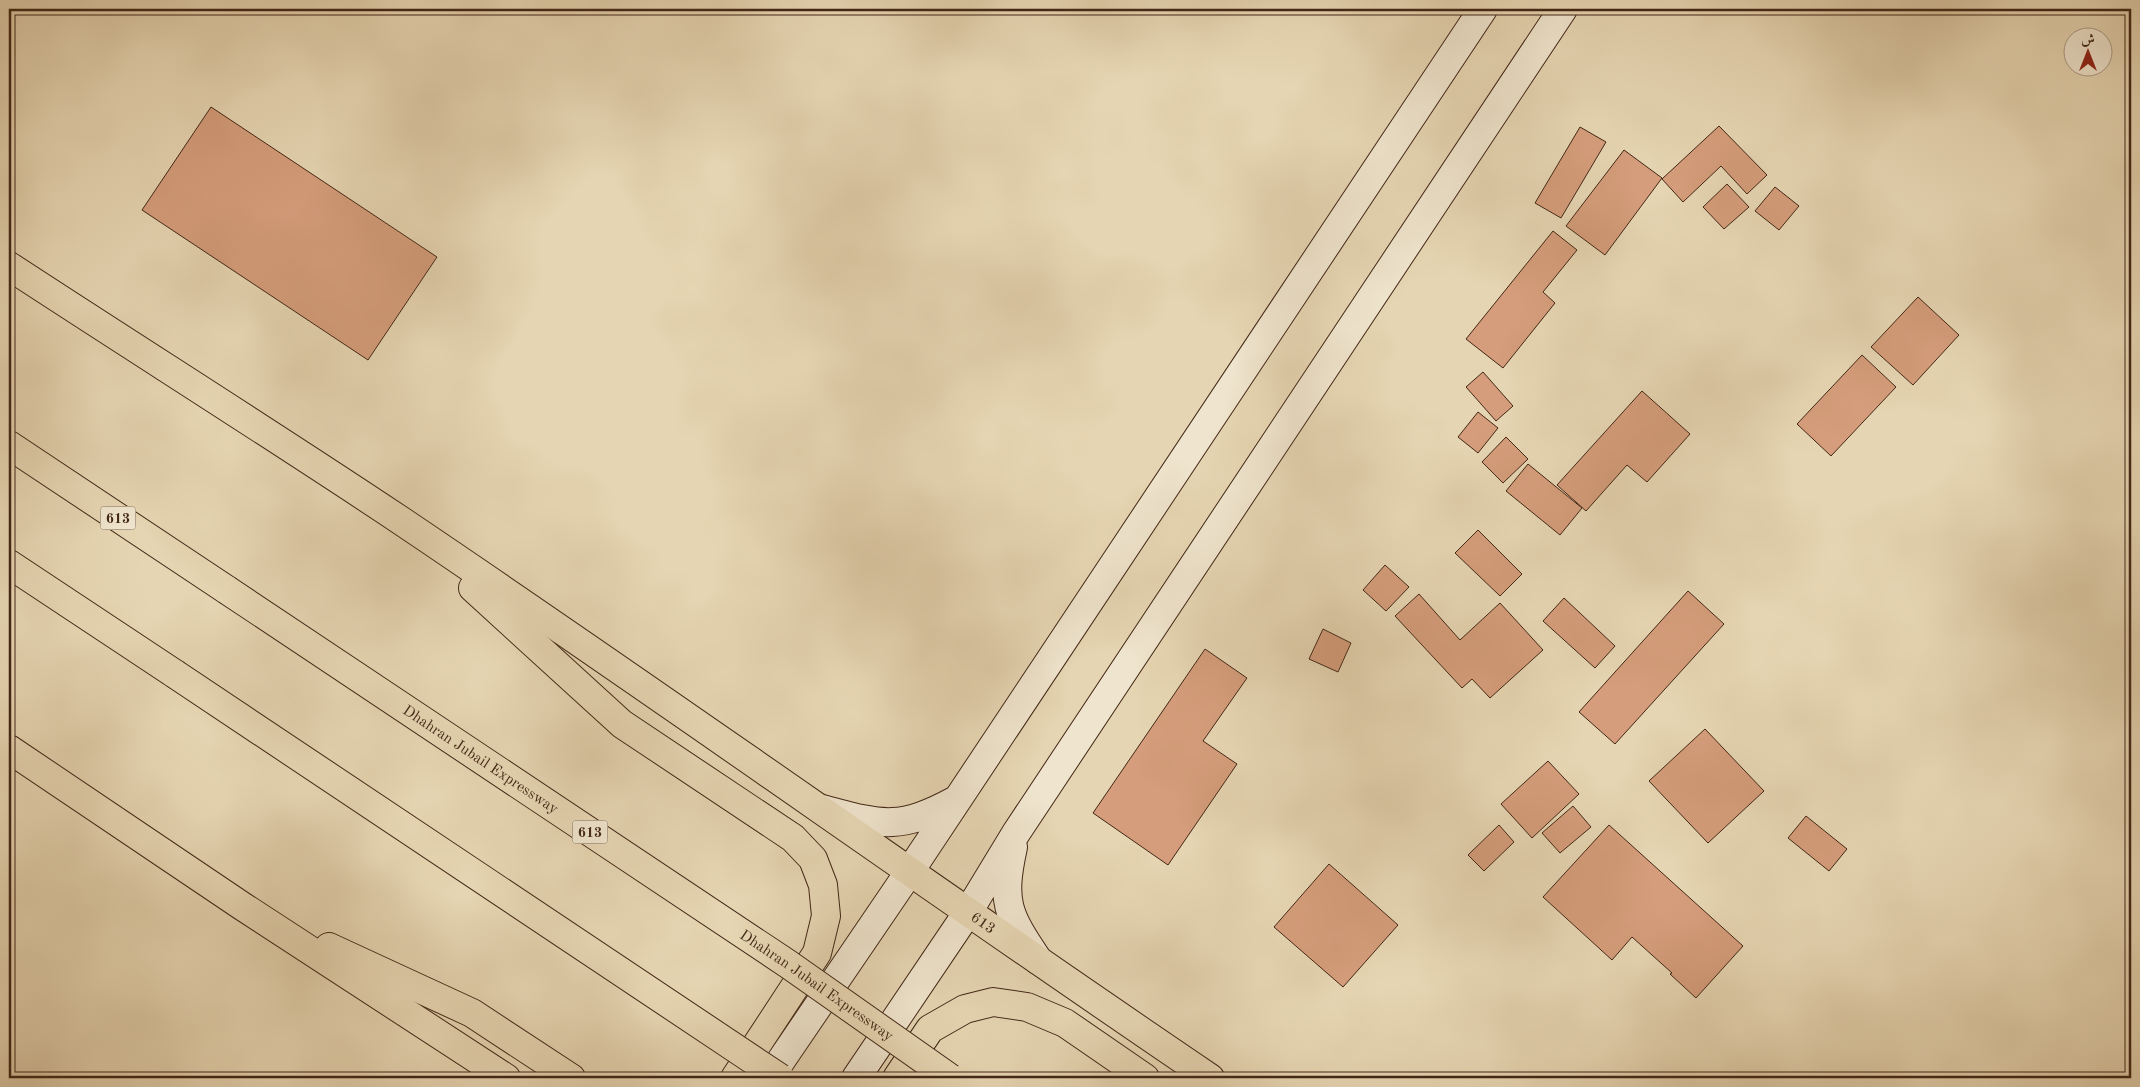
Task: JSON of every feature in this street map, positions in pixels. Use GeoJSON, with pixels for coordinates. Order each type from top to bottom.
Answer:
{"type":"FeatureCollection","features":[{"type":"Feature","properties":{"kind":"main road"},"geometry":{"type":"LineString","coordinates":[[769,1078],[910,871],[1482,9]]}},
{"type":"Feature","properties":{"kind":"main road"},"geometry":{"type":"LineString","coordinates":[[856,1078],[968,912],[1016,833],[1563,9]]}},
{"type":"Feature","properties":{"kind":"main road","name":"613"},"geometry":{"type":"LineString","coordinates":[[9,266],[398,519],[822,809],[1040,963],[1210,1078]]}},
{"type":"Feature","properties":{"kind":"main road","name":"Dhahran Jubail Expressway"},"geometry":{"type":"LineString","coordinates":[[9,445],[788,964],[950,1078]]}},
{"type":"Feature","properties":{"kind":"main road"},"geometry":{"type":"LineString","coordinates":[[398,519],[622,724],[793,838],[813,859],[823,885],[826,916],[817,953],[734,1078]]}},
{"type":"Feature","properties":{"kind":"main road"},"geometry":{"type":"LineString","coordinates":[[9,564],[780,1078]]}},
{"type":"Feature","properties":{"kind":"main road"},"geometry":{"type":"LineString","coordinates":[[9,749],[242,906],[506,1078]]}},
{"type":"Feature","properties":{"kind":"main road"},"geometry":{"type":"LineString","coordinates":[[822,809],[873,822],[900,823],[931,813],[957,799]]}},
{"type":"Feature","properties":{"kind":"main road"},"geometry":{"type":"LineString","coordinates":[[1016,833],[1008,869],[1007,900],[1015,925],[1040,963]]}},
{"type":"Feature","properties":{"kind":"main road"},"geometry":{"type":"LineString","coordinates":[[242,906],[472,1013],[571,1078]]}},
{"type":"Feature","properties":{"kind":"main road"},"geometry":{"type":"LineString","coordinates":[[897,1078],[930,1029],[965,1009],[993,1002],[1027,1007],[1065,1023],[1145,1078]]}},
{"type":"Feature","properties":{"kind":"building"},"geometry":{"type":"Polygon","coordinates":[[[211,107],[437,257],[368,360],[142,210],[211,107]]]}},
{"type":"Feature","properties":{"kind":"building"},"geometry":{"type":"Polygon","coordinates":[[[1719,126],[1767,175],[1747,194],[1721,166],[1683,202],[1662,179],[1719,126]]]}},
{"type":"Feature","properties":{"kind":"building"},"geometry":{"type":"Polygon","coordinates":[[[1580,127],[1606,142],[1561,218],[1535,203],[1580,127]]]}},
{"type":"Feature","properties":{"kind":"building"},"geometry":{"type":"Polygon","coordinates":[[[1624,150],[1662,178],[1605,255],[1566,226],[1624,150]]]}},
{"type":"Feature","properties":{"kind":"building"},"geometry":{"type":"Polygon","coordinates":[[[1727,184],[1749,207],[1724,229],[1703,207],[1727,184]]]}},
{"type":"Feature","properties":{"kind":"building"},"geometry":{"type":"Polygon","coordinates":[[[1775,187],[1799,206],[1779,230],[1755,211],[1775,187]]]}},
{"type":"Feature","properties":{"kind":"building"},"geometry":{"type":"Polygon","coordinates":[[[1553,231],[1577,250],[1543,292],[1555,303],[1503,368],[1466,339],[1553,231]]]}},
{"type":"Feature","properties":{"kind":"building"},"geometry":{"type":"Polygon","coordinates":[[[1918,297],[1959,335],[1913,385],[1871,347],[1918,297]]]}},
{"type":"Feature","properties":{"kind":"building"},"geometry":{"type":"Polygon","coordinates":[[[1862,355],[1896,387],[1831,456],[1797,424],[1862,355]]]}},
{"type":"Feature","properties":{"kind":"building"},"geometry":{"type":"Polygon","coordinates":[[[1483,372],[1513,406],[1496,421],[1466,387],[1483,372]]]}},
{"type":"Feature","properties":{"kind":"building"},"geometry":{"type":"Polygon","coordinates":[[[1642,391],[1690,434],[1647,482],[1627,465],[1586,511],[1557,485],[1642,391]]]}},
{"type":"Feature","properties":{"kind":"building"},"geometry":{"type":"Polygon","coordinates":[[[1478,412],[1498,428],[1478,453],[1458,437],[1478,412]]]}},
{"type":"Feature","properties":{"kind":"building"},"geometry":{"type":"Polygon","coordinates":[[[1506,437],[1528,459],[1503,483],[1482,462],[1506,437]]]}},
{"type":"Feature","properties":{"kind":"building"},"geometry":{"type":"Polygon","coordinates":[[[1528,464],[1582,508],[1560,535],[1506,491],[1528,464]]]}},
{"type":"Feature","properties":{"kind":"building"},"geometry":{"type":"Polygon","coordinates":[[[1478,530],[1522,574],[1500,596],[1455,553],[1478,530]]]}},
{"type":"Feature","properties":{"kind":"building"},"geometry":{"type":"Polygon","coordinates":[[[1385,565],[1409,587],[1386,611],[1363,590],[1385,565]]]}},
{"type":"Feature","properties":{"kind":"building"},"geometry":{"type":"Polygon","coordinates":[[[1688,591],[1724,624],[1615,744],[1579,712],[1688,591]]]}},
{"type":"Feature","properties":{"kind":"building"},"geometry":{"type":"Polygon","coordinates":[[[1419,594],[1460,640],[1500,603],[1543,650],[1490,698],[1472,679],[1462,688],[1395,616],[1419,594]]]}},
{"type":"Feature","properties":{"kind":"building"},"geometry":{"type":"Polygon","coordinates":[[[1564,598],[1615,646],[1595,668],[1543,621],[1564,598]]]}},
{"type":"Feature","properties":{"kind":"building"},"geometry":{"type":"Polygon","coordinates":[[[1323,629],[1351,643],[1338,672],[1309,659],[1323,629]]]}},
{"type":"Feature","properties":{"kind":"building"},"geometry":{"type":"Polygon","coordinates":[[[1205,649],[1247,678],[1203,741],[1237,764],[1168,865],[1093,813],[1205,649]]]}},
{"type":"Feature","properties":{"kind":"building"},"geometry":{"type":"Polygon","coordinates":[[[1705,729],[1764,791],[1708,843],[1649,781],[1705,729]]]}},
{"type":"Feature","properties":{"kind":"building"},"geometry":{"type":"Polygon","coordinates":[[[1548,761],[1579,794],[1532,838],[1501,804],[1548,761]]]}},
{"type":"Feature","properties":{"kind":"building"},"geometry":{"type":"Polygon","coordinates":[[[1573,806],[1591,827],[1560,853],[1542,833],[1573,806]]]}},
{"type":"Feature","properties":{"kind":"building"},"geometry":{"type":"Polygon","coordinates":[[[1806,816],[1847,849],[1829,871],[1788,838],[1806,816]]]}},
{"type":"Feature","properties":{"kind":"building"},"geometry":{"type":"Polygon","coordinates":[[[1499,825],[1514,842],[1484,871],[1468,855],[1499,825]]]}},
{"type":"Feature","properties":{"kind":"building"},"geometry":{"type":"Polygon","coordinates":[[[1609,825],[1743,946],[1696,998],[1670,974],[1672,973],[1632,937],[1612,960],[1543,897],[1609,825]]]}},
{"type":"Feature","properties":{"kind":"building"},"geometry":{"type":"Polygon","coordinates":[[[1329,864],[1398,925],[1343,987],[1274,927],[1329,864]]]}}]}
